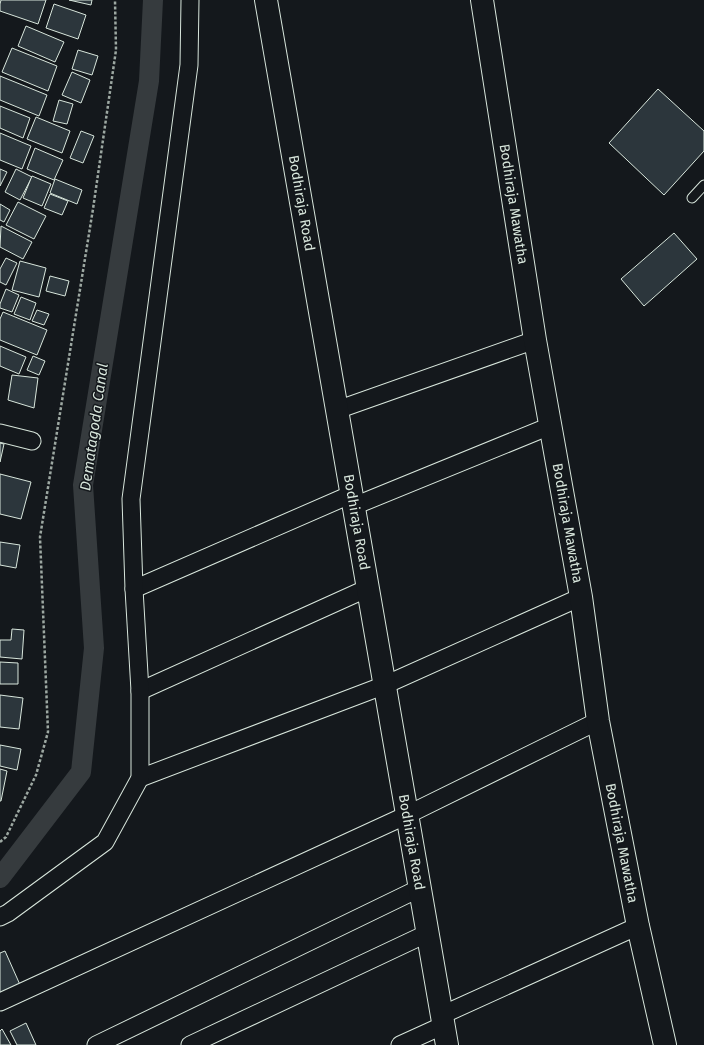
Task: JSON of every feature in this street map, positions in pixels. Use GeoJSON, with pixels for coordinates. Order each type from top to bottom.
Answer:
{"type":"FeatureCollection","features":[{"type":"Feature","properties":{"kind":"street"},"geometry":{"type":"LineString","coordinates":[[0,917],[8,913],[105,842],[140,778],[140,691],[131,499],[189,64],[190,0]]}},
{"type":"Feature","properties":{"kind":"street","name":"Bodhiraja Road"},"geometry":{"type":"LineString","coordinates":[[266,0],[444,1028]]}},
{"type":"Feature","properties":{"kind":"street","name":"Bodhiraja Mawatha"},"geometry":{"type":"LineString","coordinates":[[482,0],[535,340],[582,597],[598,721],[638,926],[664,1045]]}},
{"type":"Feature","properties":{"kind":"street"},"geometry":{"type":"LineString","coordinates":[[337,410],[535,340]]}},
{"type":"Feature","properties":{"kind":"street"},"geometry":{"type":"LineString","coordinates":[[134,588],[353,500],[550,426]]}},
{"type":"Feature","properties":{"kind":"street"},"geometry":{"type":"LineString","coordinates":[[0,433],[32,441]]}},
{"type":"Feature","properties":{"kind":"street"},"geometry":{"type":"LineString","coordinates":[[140,691],[368,588]]}},
{"type":"Feature","properties":{"kind":"street"},"geometry":{"type":"LineString","coordinates":[[140,778],[385,685],[582,597]]}},
{"type":"Feature","properties":{"kind":"street"},"geometry":{"type":"LineString","coordinates":[[0,1002],[407,814],[598,721]]}},
{"type":"Feature","properties":{"kind":"street"},"geometry":{"type":"LineString","coordinates":[[96,1045],[420,888]]}},
{"type":"Feature","properties":{"kind":"street"},"geometry":{"type":"LineString","coordinates":[[400,1045],[444,1028],[638,926]]}},
{"type":"Feature","properties":{"kind":"street"},"geometry":{"type":"LineString","coordinates":[[190,1045],[428,933]]}},
{"type":"Feature","properties":{"kind":"lane"},"geometry":{"type":"LineString","coordinates":[[692,198],[704,185]]}},
{"type":"Feature","properties":{"kind":"path"},"geometry":{"type":"LineString","coordinates":[[0,842],[6,837],[36,775],[48,732],[40,537],[116,50],[115,0]]}},
{"type":"Feature","properties":{"kind":"building"},"geometry":{"type":"Polygon","coordinates":[[[1,0],[46,0],[38,24],[0,11],[1,0]]]}},
{"type":"Feature","properties":{"kind":"building"},"geometry":{"type":"Polygon","coordinates":[[[69,0],[92,0],[91,5],[69,0]]]}},
{"type":"Feature","properties":{"kind":"building"},"geometry":{"type":"Polygon","coordinates":[[[54,4],[86,15],[78,39],[46,28],[54,4]]]}},
{"type":"Feature","properties":{"kind":"building"},"geometry":{"type":"Polygon","coordinates":[[[26,26],[64,42],[55,62],[18,46],[26,26]]]}},
{"type":"Feature","properties":{"kind":"building"},"geometry":{"type":"Polygon","coordinates":[[[12,48],[57,66],[48,91],[2,72],[12,48]]]}},
{"type":"Feature","properties":{"kind":"building"},"geometry":{"type":"Polygon","coordinates":[[[78,50],[98,56],[92,75],[72,69],[78,50]]]}},
{"type":"Feature","properties":{"kind":"building"},"geometry":{"type":"Polygon","coordinates":[[[72,72],[90,80],[81,103],[62,95],[72,72]]]}},
{"type":"Feature","properties":{"kind":"building"},"geometry":{"type":"Polygon","coordinates":[[[0,76],[47,95],[39,116],[0,100],[0,76]]]}},
{"type":"Feature","properties":{"kind":"building"},"geometry":{"type":"Polygon","coordinates":[[[658,89],[704,131],[704,151],[664,195],[609,143],[658,89]]]}},
{"type":"Feature","properties":{"kind":"building"},"geometry":{"type":"Polygon","coordinates":[[[59,100],[73,104],[67,124],[53,121],[59,100]]]}},
{"type":"Feature","properties":{"kind":"building"},"geometry":{"type":"Polygon","coordinates":[[[0,106],[30,118],[23,138],[0,128],[0,106]]]}},
{"type":"Feature","properties":{"kind":"building"},"geometry":{"type":"Polygon","coordinates":[[[36,117],[70,131],[62,153],[27,139],[36,117]]]}},
{"type":"Feature","properties":{"kind":"building"},"geometry":{"type":"Polygon","coordinates":[[[81,131],[94,136],[83,163],[70,158],[81,131]]]}},
{"type":"Feature","properties":{"kind":"building"},"geometry":{"type":"Polygon","coordinates":[[[0,133],[31,146],[22,169],[0,160],[0,133]]]}},
{"type":"Feature","properties":{"kind":"building"},"geometry":{"type":"Polygon","coordinates":[[[35,148],[63,160],[54,180],[27,169],[35,148]]]}},
{"type":"Feature","properties":{"kind":"building"},"geometry":{"type":"Polygon","coordinates":[[[0,169],[7,172],[0,186],[0,169]]]}},
{"type":"Feature","properties":{"kind":"building"},"geometry":{"type":"Polygon","coordinates":[[[16,169],[32,177],[20,200],[5,192],[16,169]]]}},
{"type":"Feature","properties":{"kind":"building"},"geometry":{"type":"Polygon","coordinates":[[[32,176],[51,184],[42,206],[23,198],[32,176]]]}},
{"type":"Feature","properties":{"kind":"building"},"geometry":{"type":"Polygon","coordinates":[[[55,179],[82,190],[77,204],[50,193],[55,179]]]}},
{"type":"Feature","properties":{"kind":"building"},"geometry":{"type":"Polygon","coordinates":[[[50,194],[68,201],[62,215],[44,208],[50,194]]]}},
{"type":"Feature","properties":{"kind":"building"},"geometry":{"type":"Polygon","coordinates":[[[18,202],[46,216],[34,239],[6,225],[18,202]]]}},
{"type":"Feature","properties":{"kind":"building"},"geometry":{"type":"Polygon","coordinates":[[[0,204],[10,210],[4,222],[0,220],[0,204]]]}},
{"type":"Feature","properties":{"kind":"building"},"geometry":{"type":"Polygon","coordinates":[[[1,226],[32,242],[23,259],[0,247],[1,226]]]}},
{"type":"Feature","properties":{"kind":"building"},"geometry":{"type":"Polygon","coordinates":[[[674,233],[697,259],[644,306],[621,279],[674,233]]]}},
{"type":"Feature","properties":{"kind":"building"},"geometry":{"type":"Polygon","coordinates":[[[6,258],[17,263],[6,285],[0,282],[0,269],[6,258]]]}},
{"type":"Feature","properties":{"kind":"building"},"geometry":{"type":"Polygon","coordinates":[[[20,261],[46,268],[39,297],[12,290],[20,261]]]}},
{"type":"Feature","properties":{"kind":"building"},"geometry":{"type":"Polygon","coordinates":[[[50,276],[69,281],[65,296],[46,291],[50,276]]]}},
{"type":"Feature","properties":{"kind":"building"},"geometry":{"type":"Polygon","coordinates":[[[6,289],[19,295],[12,312],[0,308],[0,304],[6,289]]]}},
{"type":"Feature","properties":{"kind":"building"},"geometry":{"type":"Polygon","coordinates":[[[21,297],[36,303],[30,320],[14,314],[21,297]]]}},
{"type":"Feature","properties":{"kind":"building"},"geometry":{"type":"Polygon","coordinates":[[[37,310],[49,314],[44,325],[32,321],[37,310]]]}},
{"type":"Feature","properties":{"kind":"building"},"geometry":{"type":"Polygon","coordinates":[[[3,312],[47,330],[37,355],[0,340],[0,319],[3,312]]]}},
{"type":"Feature","properties":{"kind":"building"},"geometry":{"type":"Polygon","coordinates":[[[0,346],[26,357],[19,374],[0,366],[0,346]]]}},
{"type":"Feature","properties":{"kind":"building"},"geometry":{"type":"Polygon","coordinates":[[[33,356],[45,361],[39,375],[27,370],[33,356]]]}},
{"type":"Feature","properties":{"kind":"building"},"geometry":{"type":"Polygon","coordinates":[[[12,375],[38,378],[34,408],[8,400],[12,375]]]}},
{"type":"Feature","properties":{"kind":"building"},"geometry":{"type":"Polygon","coordinates":[[[0,443],[4,444],[0,462],[0,443]]]}},
{"type":"Feature","properties":{"kind":"building"},"geometry":{"type":"Polygon","coordinates":[[[0,474],[31,482],[21,519],[0,514],[0,474]]]}},
{"type":"Feature","properties":{"kind":"building"},"geometry":{"type":"Polygon","coordinates":[[[0,542],[20,545],[16,568],[0,565],[0,542]]]}},
{"type":"Feature","properties":{"kind":"building"},"geometry":{"type":"Polygon","coordinates":[[[12,629],[24,630],[22,659],[0,657],[0,640],[11,640],[12,629]]]}},
{"type":"Feature","properties":{"kind":"building"},"geometry":{"type":"Polygon","coordinates":[[[0,662],[18,663],[18,684],[0,684],[0,662]]]}},
{"type":"Feature","properties":{"kind":"building"},"geometry":{"type":"Polygon","coordinates":[[[0,695],[23,698],[19,729],[0,727],[0,695]]]}},
{"type":"Feature","properties":{"kind":"building"},"geometry":{"type":"Polygon","coordinates":[[[0,745],[21,749],[17,770],[0,766],[0,745]]]}},
{"type":"Feature","properties":{"kind":"building"},"geometry":{"type":"Polygon","coordinates":[[[0,769],[7,771],[1,801],[0,801],[0,769]]]}},
{"type":"Feature","properties":{"kind":"building"},"geometry":{"type":"Polygon","coordinates":[[[5,951],[21,987],[0,997],[0,953],[5,951]]]}},
{"type":"Feature","properties":{"kind":"building"},"geometry":{"type":"Polygon","coordinates":[[[26,1023],[36,1045],[17,1045],[10,1031],[26,1023]]]}},
{"type":"Feature","properties":{"kind":"building"},"geometry":{"type":"Polygon","coordinates":[[[2,1029],[11,1045],[0,1045],[0,1031],[2,1029]]]}},
{"type":"Feature","properties":{"kind":"waterway","name":"Dematagoda Canal"},"geometry":{"type":"LineString","coordinates":[[0,878],[81,772],[94,648],[83,485],[149,81],[153,0]]}}]}
